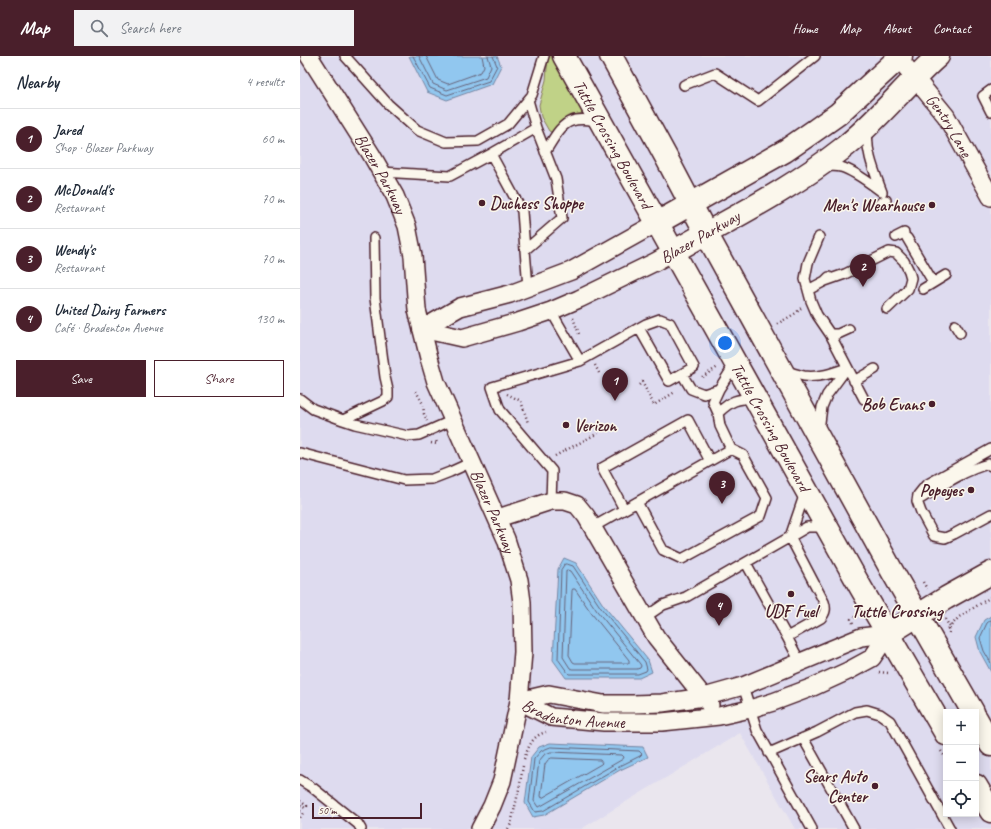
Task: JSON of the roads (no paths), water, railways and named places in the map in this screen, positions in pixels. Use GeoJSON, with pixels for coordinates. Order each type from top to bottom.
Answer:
{"type":"FeatureCollection","features":[{"type":"Feature","properties":{"kind":"main road","name":"Tuttle Crossing Boulevard"},"geometry":{"type":"LineString","coordinates":[[564,56],[806,490],[943,729]]}},
{"type":"Feature","properties":{"kind":"main road"},"geometry":{"type":"LineString","coordinates":[[611,56],[706,233],[888,564],[970,709]]}},
{"type":"Feature","properties":{"kind":"main road","name":"Blazer Parkway"},"geometry":{"type":"LineString","coordinates":[[673,252],[782,191],[819,166],[843,148],[869,124],[938,56]]}},
{"type":"Feature","properties":{"kind":"main road","name":"Blazer Parkway"},"geometry":{"type":"LineString","coordinates":[[657,223],[785,151],[838,114],[899,57]]}},
{"type":"Feature","properties":{"kind":"main road","name":"Bradenton Avenue"},"geometry":{"type":"LineString","coordinates":[[888,634],[946,598],[991,573]]}},
{"type":"Feature","properties":{"kind":"main road"},"geometry":{"type":"LineString","coordinates":[[979,723],[991,745]]}},
{"type":"Feature","properties":{"kind":"main road"},"geometry":{"type":"LineString","coordinates":[[979,791],[991,811]]}},
{"type":"Feature","properties":{"kind":"street","name":"Gentry Lane"},"geometry":{"type":"LineString","coordinates":[[899,57],[946,116],[991,197]]}},
{"type":"Feature","properties":{"kind":"street","name":"Blazer Parkway"},"geometry":{"type":"LineString","coordinates":[[306,59],[371,154],[395,196],[407,226],[413,256],[417,310],[436,382],[498,518],[519,580],[522,602],[523,652],[519,702],[502,781],[492,806],[480,829]]}},
{"type":"Feature","properties":{"kind":"street","name":"Blazer Parkway"},"geometry":{"type":"LineString","coordinates":[[422,329],[460,307],[510,294],[571,271],[657,223]]}},
{"type":"Feature","properties":{"kind":"street","name":"Blazer Parkway"},"geometry":{"type":"LineString","coordinates":[[422,329],[462,338],[551,311],[648,266],[673,252]]}},
{"type":"Feature","properties":{"kind":"street"},"geometry":{"type":"LineString","coordinates":[[498,518],[551,501],[565,501],[577,505],[586,516],[656,637],[719,716]]}},
{"type":"Feature","properties":{"kind":"street","name":"Bradenton Avenue"},"geometry":{"type":"LineString","coordinates":[[519,702],[549,694],[603,704],[662,703],[704,697],[743,686],[861,637],[888,634]]}},
{"type":"Feature","properties":{"kind":"street","name":"Bradenton Avenue"},"geometry":{"type":"LineString","coordinates":[[519,702],[551,717],[604,722],[662,722],[719,716],[750,709],[813,687],[848,671],[872,658],[888,634]]}},
{"type":"Feature","properties":{"kind":"lane"},"geometry":{"type":"LineString","coordinates":[[345,56],[388,104],[417,130],[446,142],[478,141],[508,124],[532,95],[544,56]]}},
{"type":"Feature","properties":{"kind":"lane"},"geometry":{"type":"LineString","coordinates":[[684,85],[715,73],[758,101],[815,56]]}},
{"type":"Feature","properties":{"kind":"lane"},"geometry":{"type":"LineString","coordinates":[[991,90],[983,96],[991,112]]}},
{"type":"Feature","properties":{"kind":"lane"},"geometry":{"type":"LineString","coordinates":[[525,250],[562,218],[556,179],[536,128],[528,100]]}},
{"type":"Feature","properties":{"kind":"lane"},"geometry":{"type":"LineString","coordinates":[[545,152],[562,127],[571,121],[600,121]]}},
{"type":"Feature","properties":{"kind":"lane"},"geometry":{"type":"LineString","coordinates":[[819,166],[839,167],[845,169],[866,180],[882,192],[869,151],[869,124]]}},
{"type":"Feature","properties":{"kind":"lane"},"geometry":{"type":"LineString","coordinates":[[381,172],[450,176],[536,128]]}},
{"type":"Feature","properties":{"kind":"lane"},"geometry":{"type":"LineString","coordinates":[[491,154],[522,211],[528,287]]}},
{"type":"Feature","properties":{"kind":"lane"},"geometry":{"type":"LineString","coordinates":[[902,236],[933,282]]}},
{"type":"Feature","properties":{"kind":"lane"},"geometry":{"type":"LineString","coordinates":[[819,237],[808,263],[805,279],[810,301],[817,315],[830,334],[864,399]]}},
{"type":"Feature","properties":{"kind":"lane"},"geometry":{"type":"LineString","coordinates":[[343,420],[383,401],[388,397],[375,298],[374,238]]}},
{"type":"Feature","properties":{"kind":"lane"},"geometry":{"type":"LineString","coordinates":[[825,280],[845,274],[889,252],[896,253],[904,261],[911,278],[908,289],[887,309]]}},
{"type":"Feature","properties":{"kind":"lane"},"geometry":{"type":"LineString","coordinates":[[808,290],[825,280],[836,271]]}},
{"type":"Feature","properties":{"kind":"lane"},"geometry":{"type":"LineString","coordinates":[[923,289],[946,275]]}},
{"type":"Feature","properties":{"kind":"lane"},"geometry":{"type":"LineString","coordinates":[[551,311],[580,362]]}},
{"type":"Feature","properties":{"kind":"lane"},"geometry":{"type":"LineString","coordinates":[[551,501],[552,471],[500,410],[492,387],[580,362],[639,328],[646,324],[660,319],[670,323],[694,367],[669,381],[639,328]]}},
{"type":"Feature","properties":{"kind":"lane"},"geometry":{"type":"LineString","coordinates":[[830,334],[838,334],[849,329]]}},
{"type":"Feature","properties":{"kind":"lane"},"geometry":{"type":"LineString","coordinates":[[637,502],[663,550],[682,559],[761,516],[767,498],[743,455],[731,449],[720,426],[718,413],[713,402],[719,389],[736,363]]}},
{"type":"Feature","properties":{"kind":"lane"},"geometry":{"type":"LineString","coordinates":[[781,369],[804,376],[818,377],[847,368]]}},
{"type":"Feature","properties":{"kind":"lane"},"geometry":{"type":"LineString","coordinates":[[819,437],[822,407],[826,395],[847,368]]}},
{"type":"Feature","properties":{"kind":"lane"},"geometry":{"type":"LineString","coordinates":[[854,381],[875,369]]}},
{"type":"Feature","properties":{"kind":"lane"},"geometry":{"type":"LineString","coordinates":[[682,374],[691,389],[704,394],[719,389]]}},
{"type":"Feature","properties":{"kind":"lane"},"geometry":{"type":"LineString","coordinates":[[718,413],[732,402],[740,399],[756,398]]}},
{"type":"Feature","properties":{"kind":"lane"},"geometry":{"type":"LineString","coordinates":[[300,399],[313,409],[343,420],[408,436],[419,435],[453,420]]}},
{"type":"Feature","properties":{"kind":"lane"},"geometry":{"type":"LineString","coordinates":[[624,509],[602,468],[674,427],[688,420],[710,461]]}},
{"type":"Feature","properties":{"kind":"lane"},"geometry":{"type":"LineString","coordinates":[[592,527],[731,449]]}},
{"type":"Feature","properties":{"kind":"lane"},"geometry":{"type":"LineString","coordinates":[[991,449],[926,484],[918,495],[921,512],[934,536],[945,538],[991,514]]}},
{"type":"Feature","properties":{"kind":"lane"},"geometry":{"type":"LineString","coordinates":[[300,453],[404,480],[432,479],[472,462]]}},
{"type":"Feature","properties":{"kind":"lane"},"geometry":{"type":"LineString","coordinates":[[918,501],[943,485],[978,466],[989,464],[991,466]]}},
{"type":"Feature","properties":{"kind":"lane"},"geometry":{"type":"LineString","coordinates":[[787,636],[821,618],[825,613],[826,608],[790,537],[806,490]]}},
{"type":"Feature","properties":{"kind":"lane"},"geometry":{"type":"LineString","coordinates":[[644,618],[663,605],[686,597],[807,527],[827,527]]}},
{"type":"Feature","properties":{"kind":"lane"},"geometry":{"type":"LineString","coordinates":[[746,563],[800,662]]}},
{"type":"Feature","properties":{"kind":"lane"},"geometry":{"type":"LineString","coordinates":[[743,686],[757,730],[812,829]]}},
{"type":"Feature","properties":{"kind":"lane"},"geometry":{"type":"LineString","coordinates":[[769,752],[816,732],[855,712],[867,710],[880,714],[890,721],[950,829]]}},
{"type":"Feature","properties":{"kind":"lane"},"geometry":{"type":"LineString","coordinates":[[803,738],[854,829]]}},
{"type":"Feature","properties":{"kind":"lane"},"geometry":{"type":"LineString","coordinates":[[300,780],[313,788],[358,824],[361,829]]}},
{"type":"Feature","properties":{"kind":"water"},"geometry":{"type":"Polygon","coordinates":[[[409,56],[497,56],[501,66],[492,84],[447,100],[427,92],[409,56]]]}},
{"type":"Feature","properties":{"kind":"water"},"geometry":{"type":"Polygon","coordinates":[[[564,558],[576,563],[604,606],[648,660],[652,672],[639,678],[566,678],[553,660],[558,569],[564,558]]]}},
{"type":"Feature","properties":{"kind":"water"},"geometry":{"type":"Polygon","coordinates":[[[991,616],[991,672],[980,652],[976,637],[984,620],[991,616]]]}},
{"type":"Feature","properties":{"kind":"water"},"geometry":{"type":"Polygon","coordinates":[[[550,743],[643,747],[648,757],[620,770],[544,815],[533,817],[525,803],[531,757],[539,747],[550,743]]]}},
{"type":"Feature","properties":{"kind":"place","name":"Duchess Shoppe"},"geometry":{"type":"Point","coordinates":[482,203]}},
{"type":"Feature","properties":{"kind":"place","name":"Men's Wearhouse"},"geometry":{"type":"Point","coordinates":[932,205]}},
{"type":"Feature","properties":{"kind":"place","name":"McDonald's"},"geometry":{"type":"Point","coordinates":[863,287]}},
{"type":"Feature","properties":{"kind":"place","name":"Jared"},"geometry":{"type":"Point","coordinates":[615,401]}},
{"type":"Feature","properties":{"kind":"place","name":"Bob Evans"},"geometry":{"type":"Point","coordinates":[932,404]}},
{"type":"Feature","properties":{"kind":"place","name":"Verizon"},"geometry":{"type":"Point","coordinates":[566,425]}},
{"type":"Feature","properties":{"kind":"place","name":"Popeyes"},"geometry":{"type":"Point","coordinates":[971,490]}},
{"type":"Feature","properties":{"kind":"place","name":"Wendy's"},"geometry":{"type":"Point","coordinates":[722,504]}},
{"type":"Feature","properties":{"kind":"place","name":"UDF Fuel"},"geometry":{"type":"Point","coordinates":[791,594]}},
{"type":"Feature","properties":{"kind":"place","name":"United Dairy Farmers"},"geometry":{"type":"Point","coordinates":[719,626]}},
{"type":"Feature","properties":{"kind":"place","name":"Sears Auto Center"},"geometry":{"type":"Point","coordinates":[875,786]}},
{"type":"Feature","properties":{"kind":"district","name":"Tuttle Crossing"},"geometry":{"type":"Point","coordinates":[897,611]}}]}
